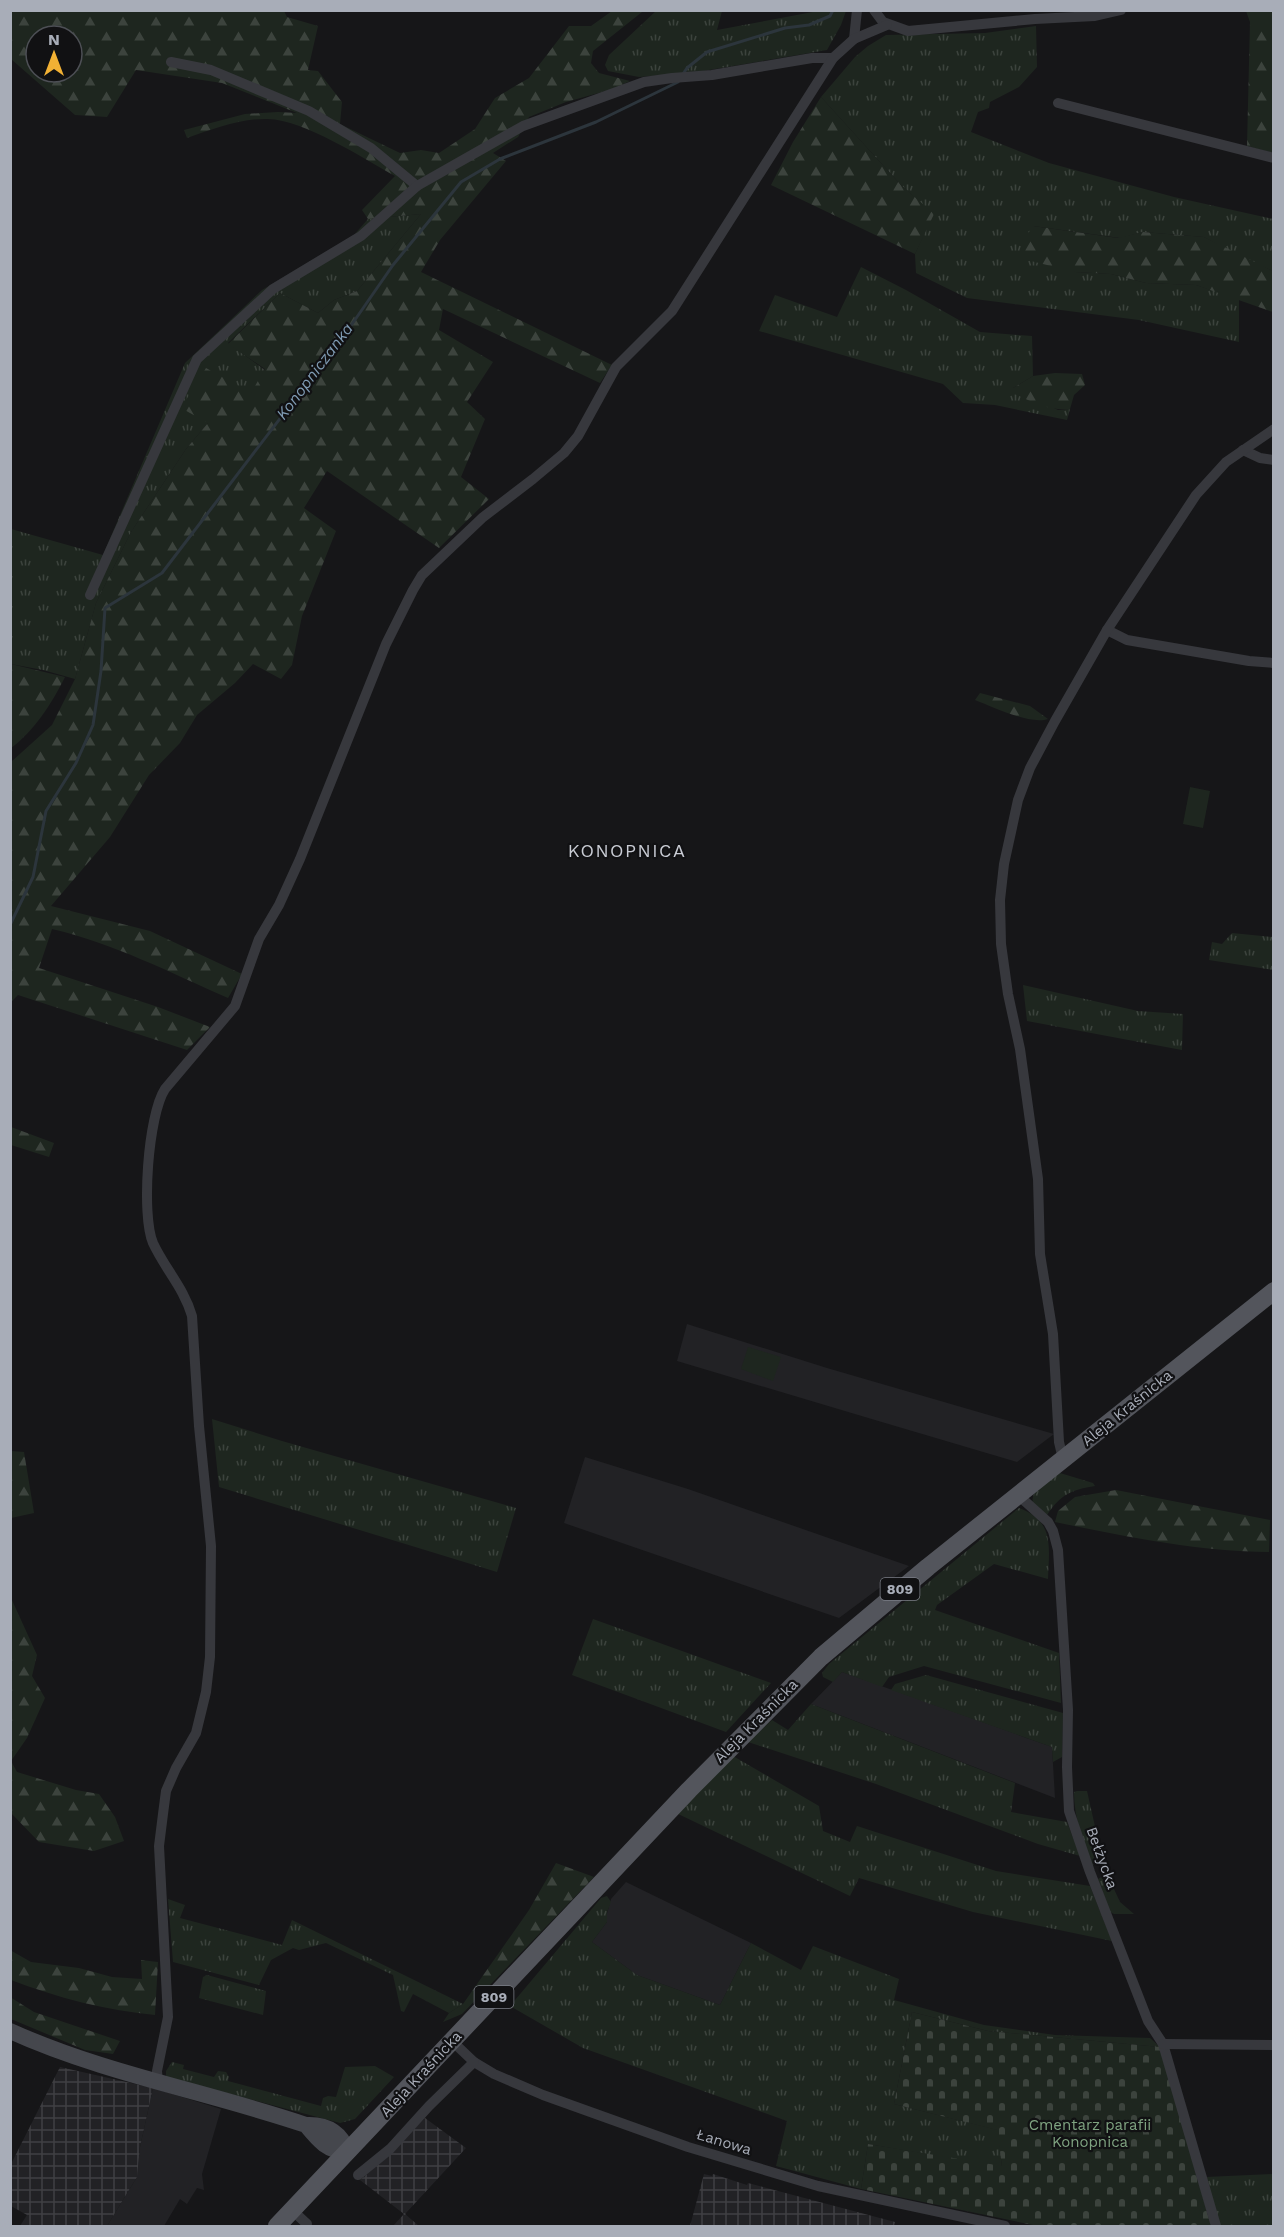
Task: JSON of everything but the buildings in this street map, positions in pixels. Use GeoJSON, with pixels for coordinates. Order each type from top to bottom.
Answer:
{"type":"FeatureCollection","features":[{"type":"Feature","properties":{"kind":"main road","name":"Aleja Kraśnicka"},"geometry":{"type":"LineString","coordinates":[[277,2226],[689,1790],[804,1673],[850,1631],[1274,1291]]}},
{"type":"Feature","properties":{"kind":"street"},"geometry":{"type":"LineString","coordinates":[[854,39],[857,10]]}},
{"type":"Feature","properties":{"kind":"street"},"geometry":{"type":"LineString","coordinates":[[874,10],[887,25],[915,31],[1027,19],[1095,16],[1121,10]]}},
{"type":"Feature","properties":{"kind":"street"},"geometry":{"type":"LineString","coordinates":[[158,2083],[157,2071],[168,2017],[160,1836],[166,1791],[196,1733],[206,1692],[210,1657],[212,1562],[199,1426],[192,1316],[187,1299],[153,1243],[146,1214],[157,1104],[165,1089],[235,1006],[259,939],[279,905],[330,790],[386,644],[422,575],[482,518],[533,480],[564,453],[578,436],[616,367],[672,310],[833,58],[854,39],[887,25]]}},
{"type":"Feature","properties":{"kind":"street"},"geometry":{"type":"LineString","coordinates":[[90,595],[197,360],[273,289],[361,236],[417,186],[523,126],[644,82],[812,58],[833,58]]}},
{"type":"Feature","properties":{"kind":"street"},"geometry":{"type":"LineString","coordinates":[[171,62],[211,70],[309,111],[371,148],[417,186]]}},
{"type":"Feature","properties":{"kind":"street"},"geometry":{"type":"LineString","coordinates":[[1058,103],[1274,158]]}},
{"type":"Feature","properties":{"kind":"street"},"geometry":{"type":"LineString","coordinates":[[1063,1459],[1059,1442],[1053,1334],[1040,1254],[1038,1179],[1020,1049],[1001,944],[1000,900],[1007,850],[1018,800],[1030,768],[1054,721],[1107,630],[1196,495],[1226,462],[1274,429]]}},
{"type":"Feature","properties":{"kind":"street"},"geometry":{"type":"LineString","coordinates":[[1243,450],[1260,458],[1274,460]]}},
{"type":"Feature","properties":{"kind":"street"},"geometry":{"type":"LineString","coordinates":[[1107,630],[1127,640],[1249,661],[1274,663]]}},
{"type":"Feature","properties":{"kind":"street","name":"Bełżycka"},"geometry":{"type":"LineString","coordinates":[[1018,1495],[1048,1522],[1058,1550],[1068,1710],[1069,1811],[1090,1872],[1148,2021],[1163,2044],[1216,2226]]}},
{"type":"Feature","properties":{"kind":"street"},"geometry":{"type":"LineString","coordinates":[[10,2031],[58,2050],[158,2083],[260,2110],[306,2126],[334,2152],[348,2152]]}},
{"type":"Feature","properties":{"kind":"street","name":"Łanowa"},"geometry":{"type":"LineString","coordinates":[[452,2041],[474,2062],[487,2070],[543,2095],[688,2146],[818,2186],[1005,2226]]}},
{"type":"Feature","properties":{"kind":"street"},"geometry":{"type":"LineString","coordinates":[[1163,2044],[1274,2045]]}},
{"type":"Feature","properties":{"kind":"street"},"geometry":{"type":"LineString","coordinates":[[358,2175],[390,2149],[429,2106],[474,2062]]}},
{"type":"Feature","properties":{"kind":"street"},"geometry":{"type":"LineString","coordinates":[[292,2210],[307,2224],[305,2226]]}},
{"type":"Feature","properties":{"kind":"shaded area"},"geometry":{"type":"Polygon","coordinates":[[[687,1324],[827,1368],[1054,1434],[1017,1462],[677,1361],[687,1324]]]}},
{"type":"Feature","properties":{"kind":"shaded area"},"geometry":{"type":"Polygon","coordinates":[[[585,1457],[688,1489],[909,1566],[839,1618],[564,1523],[585,1457]]]}},
{"type":"Feature","properties":{"kind":"shaded area"},"geometry":{"type":"Polygon","coordinates":[[[842,1672],[1052,1747],[1055,1798],[811,1704],[842,1672]]]}},
{"type":"Feature","properties":{"kind":"shaded area"},"geometry":{"type":"Polygon","coordinates":[[[626,1882],[751,1943],[720,2005],[637,1975],[592,1942],[607,1922],[606,1917],[611,1899],[626,1882]]]}},
{"type":"Feature","properties":{"kind":"shaded area"},"geometry":{"type":"Polygon","coordinates":[[[60,2067],[153,2088],[140,2147],[137,2177],[107,2226],[20,2226],[27,2215],[11,2206],[10,2166],[60,2067]]]}},
{"type":"Feature","properties":{"kind":"shaded area"},"geometry":{"type":"Polygon","coordinates":[[[153,2088],[221,2109],[202,2174],[204,2190],[197,2188],[187,2204],[180,2199],[164,2226],[107,2226],[137,2177],[140,2147],[153,2088]]]}},
{"type":"Feature","properties":{"kind":"shaded area"},"geometry":{"type":"Polygon","coordinates":[[[425,2118],[466,2148],[405,2214],[419,2226],[393,2226],[404,2214],[360,2180],[386,2158],[425,2118]]]}},
{"type":"Feature","properties":{"kind":"shaded area"},"geometry":{"type":"Polygon","coordinates":[[[704,2174],[712,2176],[713,2174],[747,2185],[748,2183],[895,2222],[894,2226],[690,2226],[704,2174]]]}},
{"type":"Feature","properties":{"kind":"green space"},"geometry":{"type":"Polygon","coordinates":[[[11,11],[284,11],[287,17],[318,26],[308,70],[318,71],[342,102],[340,124],[400,153],[421,150],[439,153],[475,129],[495,98],[529,78],[569,26],[591,26],[612,11],[642,12],[593,51],[591,63],[599,73],[630,81],[613,89],[566,102],[529,117],[518,137],[493,153],[506,161],[440,240],[421,272],[612,365],[600,383],[443,309],[439,330],[493,362],[467,402],[485,419],[461,477],[489,499],[439,548],[327,471],[304,508],[336,531],[302,616],[292,665],[281,679],[253,664],[235,683],[197,715],[180,743],[149,775],[110,837],[51,906],[150,931],[242,974],[228,998],[119,950],[52,929],[39,968],[158,1007],[210,1027],[187,1050],[18,995],[11,1002],[11,762],[52,725],[75,679],[96,603],[131,532],[186,449],[208,423],[181,408],[206,368],[251,393],[265,369],[228,344],[280,293],[318,313],[334,300],[357,291],[421,214],[368,219],[362,210],[395,176],[333,141],[299,126],[268,119],[248,120],[187,138],[184,130],[245,114],[297,113],[222,83],[136,70],[107,117],[75,115],[40,84],[84,84],[84,24],[24,24],[24,70],[11,59],[11,11]]]}},
{"type":"Feature","properties":{"kind":"green space"},"geometry":{"type":"Polygon","coordinates":[[[656,11],[722,11],[717,30],[818,11],[846,11],[827,50],[691,73],[639,77],[608,71],[605,65],[609,55],[656,11]]]}},
{"type":"Feature","properties":{"kind":"green space"},"geometry":{"type":"Polygon","coordinates":[[[1246,11],[1273,11],[1273,153],[1247,146],[1250,22],[1246,11]]]}},
{"type":"Feature","properties":{"kind":"green space"},"geometry":{"type":"Polygon","coordinates":[[[1036,26],[1037,67],[1019,87],[990,102],[989,108],[978,112],[971,132],[1049,163],[1174,197],[1273,219],[1273,271],[1204,237],[1143,232],[1120,238],[1033,226],[1075,272],[1111,274],[1146,283],[1196,285],[1239,299],[1239,342],[1139,320],[967,298],[916,273],[915,254],[933,214],[900,184],[821,97],[855,57],[886,35],[985,33],[1036,26]]]}},
{"type":"Feature","properties":{"kind":"green space"},"geometry":{"type":"Polygon","coordinates":[[[821,97],[900,184],[934,214],[915,254],[771,185],[793,142],[821,97]]]}},
{"type":"Feature","properties":{"kind":"green space"},"geometry":{"type":"Polygon","coordinates":[[[421,214],[357,291],[334,300],[318,313],[280,293],[228,343],[265,370],[251,394],[205,369],[208,423],[186,449],[131,532],[96,603],[75,679],[11,664],[11,529],[103,555],[185,363],[262,290],[354,235],[368,219],[421,214]]]}},
{"type":"Feature","properties":{"kind":"green space"},"geometry":{"type":"Polygon","coordinates":[[[1033,226],[1118,238],[1143,232],[1204,237],[1273,271],[1273,312],[1196,285],[1146,283],[1111,274],[1075,272],[1027,260],[1021,244],[1033,226]]]}},
{"type":"Feature","properties":{"kind":"green space"},"geometry":{"type":"Polygon","coordinates":[[[861,267],[980,332],[1032,336],[1033,376],[1013,388],[1058,410],[1070,409],[1067,420],[995,405],[963,403],[943,384],[759,331],[775,295],[837,317],[861,267]]]}},
{"type":"Feature","properties":{"kind":"green space"},"geometry":{"type":"Polygon","coordinates":[[[1055,373],[1082,374],[1085,385],[1074,395],[1070,409],[1048,407],[1013,393],[1013,388],[1033,376],[1055,373]]]}},
{"type":"Feature","properties":{"kind":"green space"},"geometry":{"type":"Polygon","coordinates":[[[11,664],[65,677],[42,716],[11,748],[11,664]]]}},
{"type":"Feature","properties":{"kind":"green space"},"geometry":{"type":"Polygon","coordinates":[[[980,693],[1030,706],[1048,719],[1032,720],[1001,711],[975,700],[980,693]]]}},
{"type":"Feature","properties":{"kind":"green space"},"geometry":{"type":"Polygon","coordinates":[[[1190,787],[1210,791],[1203,828],[1183,824],[1190,787]]]}},
{"type":"Feature","properties":{"kind":"green space"},"geometry":{"type":"Polygon","coordinates":[[[1232,933],[1273,937],[1273,970],[1209,960],[1212,942],[1222,944],[1232,933]]]}},
{"type":"Feature","properties":{"kind":"green space"},"geometry":{"type":"Polygon","coordinates":[[[1023,985],[1138,1011],[1183,1014],[1182,1050],[1027,1021],[1023,985]]]}},
{"type":"Feature","properties":{"kind":"green space"},"geometry":{"type":"Polygon","coordinates":[[[11,1127],[54,1143],[49,1157],[11,1145],[11,1127]]]}},
{"type":"Feature","properties":{"kind":"green space"},"geometry":{"type":"Polygon","coordinates":[[[748,1347],[781,1357],[773,1381],[741,1369],[748,1347]]]}},
{"type":"Feature","properties":{"kind":"green space"},"geometry":{"type":"Polygon","coordinates":[[[212,1419],[516,1508],[497,1572],[219,1487],[212,1419]]]}},
{"type":"Feature","properties":{"kind":"green space"},"geometry":{"type":"Polygon","coordinates":[[[11,1451],[24,1452],[34,1513],[11,1518],[11,1451]]]}},
{"type":"Feature","properties":{"kind":"green space"},"geometry":{"type":"Polygon","coordinates":[[[1060,1473],[1093,1483],[1095,1486],[1067,1494],[1047,1515],[1033,1505],[1034,1494],[1040,1485],[1060,1473]]]}},
{"type":"Feature","properties":{"kind":"green space"},"geometry":{"type":"Polygon","coordinates":[[[1116,1490],[1270,1520],[1269,1552],[1189,1546],[1134,1538],[1055,1522],[1058,1511],[1075,1497],[1116,1490]]]}},
{"type":"Feature","properties":{"kind":"green space"},"geometry":{"type":"Polygon","coordinates":[[[1019,1508],[1039,1520],[1044,1528],[1049,1546],[1048,1579],[994,1564],[937,1605],[935,1610],[1059,1653],[1061,1703],[924,1666],[889,1677],[882,1687],[842,1672],[833,1682],[823,1677],[822,1673],[829,1664],[1019,1508]]]}},
{"type":"Feature","properties":{"kind":"green space"},"geometry":{"type":"Polygon","coordinates":[[[11,1598],[37,1655],[32,1676],[45,1698],[27,1738],[11,1761],[11,1598]]]}},
{"type":"Feature","properties":{"kind":"green space"},"geometry":{"type":"Polygon","coordinates":[[[593,1619],[771,1683],[726,1732],[572,1675],[593,1619]]]}},
{"type":"Feature","properties":{"kind":"green space"},"geometry":{"type":"Polygon","coordinates":[[[926,1675],[1063,1713],[1062,1757],[1053,1762],[1052,1747],[891,1690],[895,1684],[926,1675]]]}},
{"type":"Feature","properties":{"kind":"green space"},"geometry":{"type":"Polygon","coordinates":[[[811,1704],[1015,1783],[1011,1812],[1067,1822],[1080,1856],[1038,1844],[876,1784],[748,1742],[772,1720],[788,1730],[811,1704]]]}},
{"type":"Feature","properties":{"kind":"green space"},"geometry":{"type":"Polygon","coordinates":[[[733,1756],[819,1806],[823,1831],[850,1842],[857,1826],[996,1871],[1090,1886],[1112,1941],[973,1912],[859,1878],[850,1896],[674,1812],[733,1756]]]}},
{"type":"Feature","properties":{"kind":"green space"},"geometry":{"type":"Polygon","coordinates":[[[11,1761],[17,1772],[76,1790],[99,1794],[115,1817],[124,1841],[94,1851],[39,1842],[11,1813],[11,1761]]]}},
{"type":"Feature","properties":{"kind":"green space"},"geometry":{"type":"Polygon","coordinates":[[[1087,1791],[1103,1862],[1092,1865],[1076,1811],[1074,1792],[1087,1791]]]}},
{"type":"Feature","properties":{"kind":"green space"},"geometry":{"type":"Polygon","coordinates":[[[556,1863],[594,1877],[462,2014],[443,2022],[449,2013],[463,2004],[529,1910],[556,1863]]]}},
{"type":"Feature","properties":{"kind":"green space"},"geometry":{"type":"Polygon","coordinates":[[[1107,1874],[1120,1902],[1134,1914],[1110,1912],[1098,1879],[1107,1874]]]}},
{"type":"Feature","properties":{"kind":"green space"},"geometry":{"type":"Polygon","coordinates":[[[607,1896],[611,1902],[607,1912],[607,1922],[592,1942],[637,1975],[720,2005],[751,1943],[801,1970],[813,1946],[899,1979],[894,2000],[984,2025],[1055,2035],[1150,2038],[1160,2047],[988,2031],[912,2012],[894,2104],[998,2130],[1002,2167],[868,2144],[861,2189],[776,2166],[787,2121],[583,2048],[510,2006],[601,1898],[607,1896]]]}},
{"type":"Feature","properties":{"kind":"green space"},"geometry":{"type":"Polygon","coordinates":[[[168,1899],[185,1905],[180,1918],[282,1945],[292,1920],[463,2004],[449,2013],[413,1994],[404,2012],[401,2011],[393,1975],[326,1943],[299,1950],[293,1948],[271,1960],[259,1985],[173,1962],[168,1899]]]}},
{"type":"Feature","properties":{"kind":"green space"},"geometry":{"type":"Polygon","coordinates":[[[10,1950],[31,1962],[79,1968],[112,1977],[142,1979],[141,1960],[158,1962],[155,2015],[82,2002],[11,1980],[10,1950]]]}},
{"type":"Feature","properties":{"kind":"green space"},"geometry":{"type":"Polygon","coordinates":[[[207,1975],[266,1991],[263,2015],[199,1998],[203,1977],[207,1975]]]}},
{"type":"Feature","properties":{"kind":"green space"},"geometry":{"type":"Polygon","coordinates":[[[10,1997],[34,2012],[120,2041],[113,2054],[85,2050],[11,2019],[10,1997]]]}},
{"type":"Feature","properties":{"kind":"green space","name":"Cmentarz parafii Konopnica"},"geometry":{"type":"Polygon","coordinates":[[[912,2012],[988,2031],[1160,2047],[1211,2226],[1038,2226],[861,2189],[868,2144],[1002,2166],[997,2130],[894,2104],[912,2012]]]}},
{"type":"Feature","properties":{"kind":"green space"},"geometry":{"type":"Polygon","coordinates":[[[172,2062],[184,2065],[183,2069],[214,2077],[218,2071],[226,2072],[229,2077],[228,2081],[321,2106],[323,2098],[336,2097],[345,2067],[375,2066],[394,2077],[355,2119],[340,2123],[166,2077],[166,2071],[172,2062]]]}},
{"type":"Feature","properties":{"kind":"green space"},"geometry":{"type":"Polygon","coordinates":[[[1273,2174],[1273,2226],[1220,2226],[1206,2177],[1273,2174]]]}},
{"type":"Feature","properties":{"kind":"waterway","name":"Konopniczanka"},"geometry":{"type":"LineString","coordinates":[[683,74],[707,52],[785,28],[809,25],[830,16],[833,10]]}},
{"type":"Feature","properties":{"kind":"waterway","name":"Konopniczanka"},"geometry":{"type":"LineString","coordinates":[[10,925],[33,877],[46,811],[76,763],[93,725],[101,671],[105,608],[162,573],[350,327],[393,265],[461,182],[500,159],[596,122],[678,82]]}},
{"type":"Feature","properties":{"kind":"district","name":"KONOPNICA"},"geometry":{"type":"Point","coordinates":[627,851]}}]}
